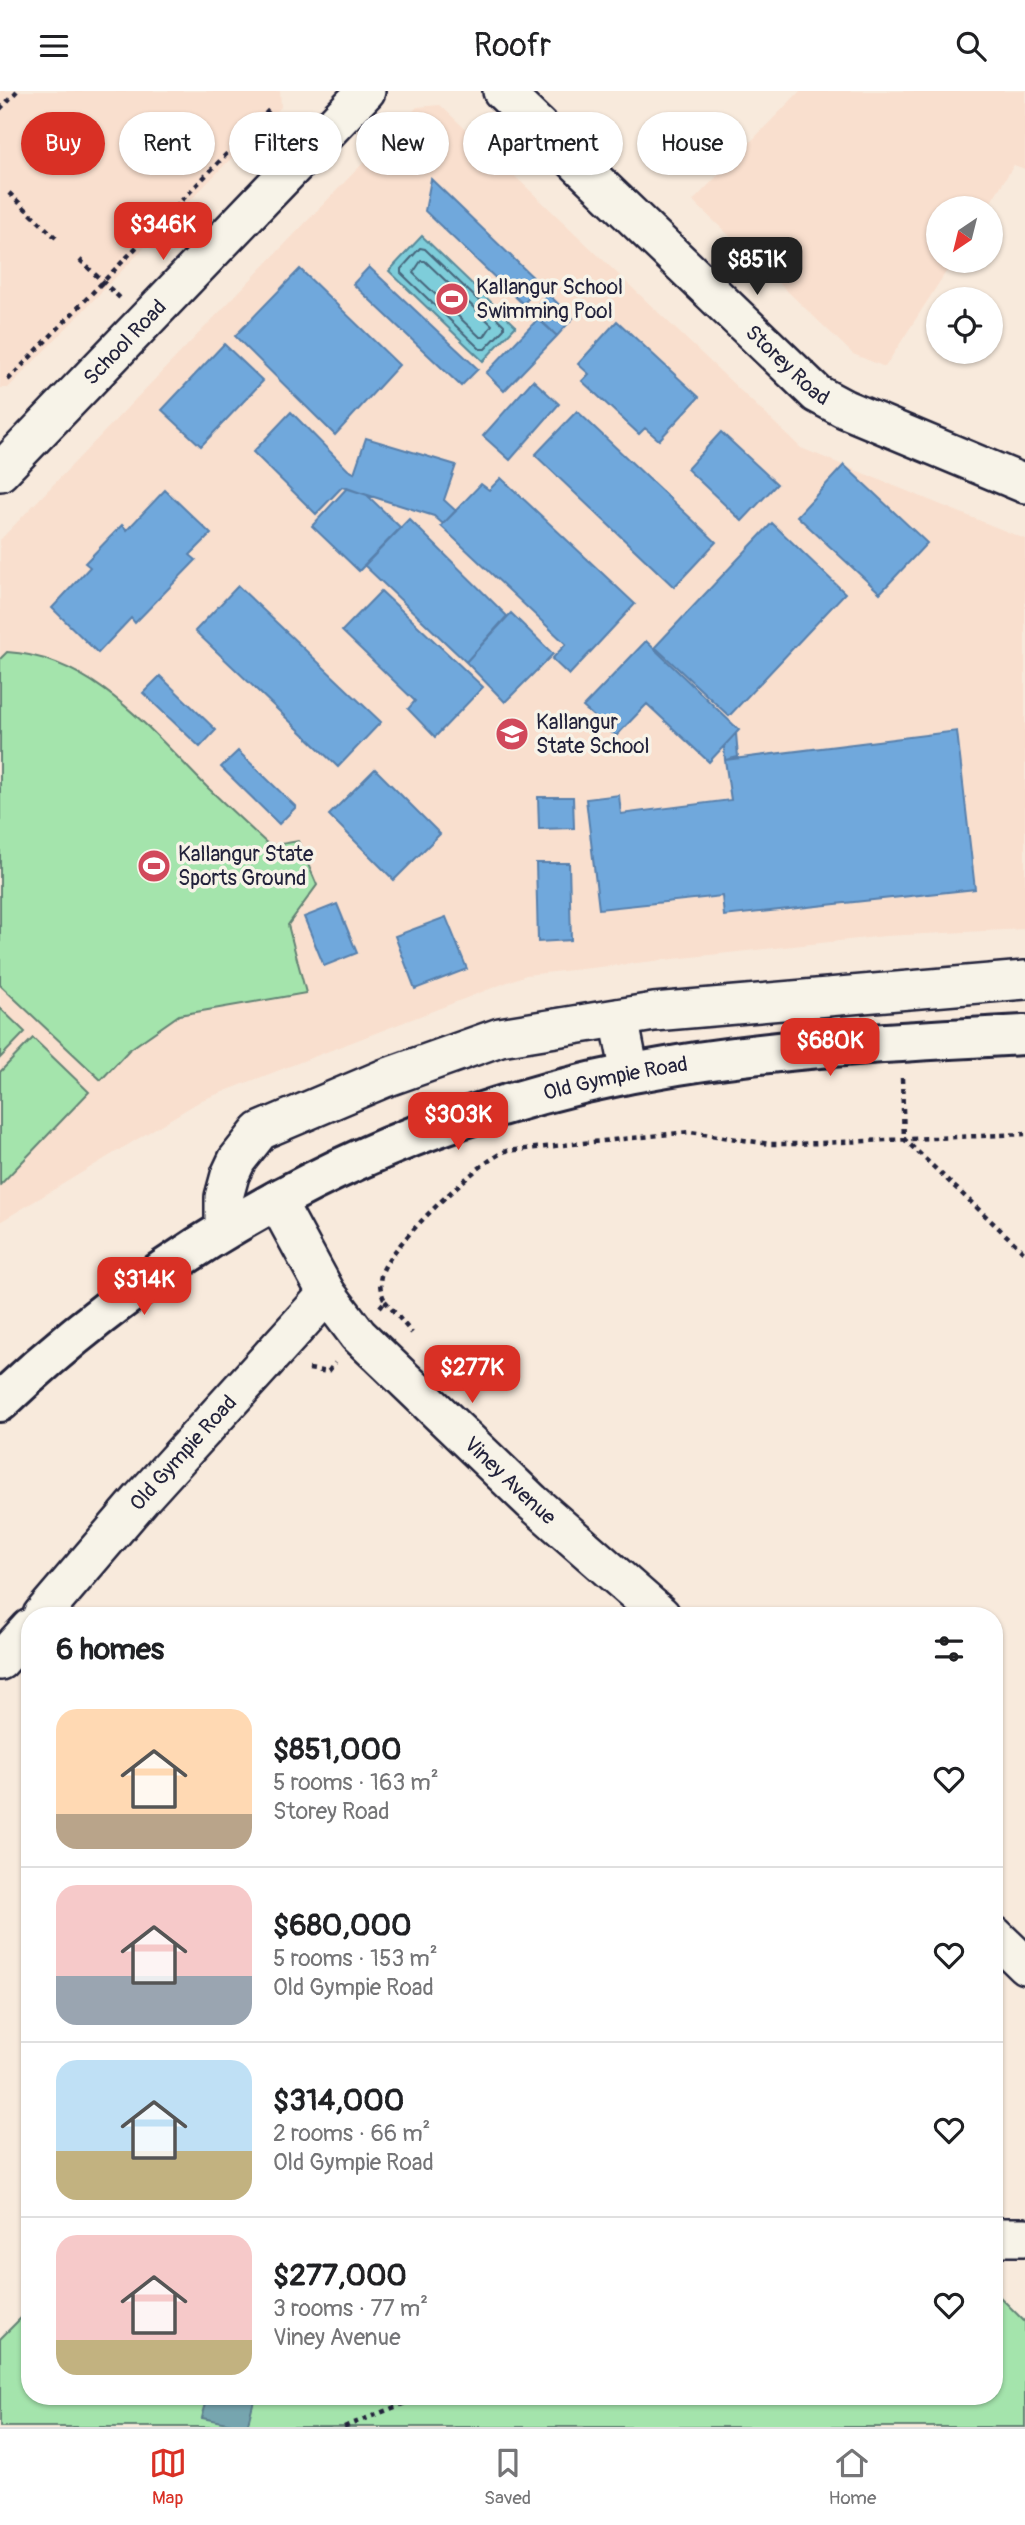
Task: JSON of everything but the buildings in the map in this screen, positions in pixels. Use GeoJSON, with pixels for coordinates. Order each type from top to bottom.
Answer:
{"type":"FeatureCollection","features":[{"type":"Feature","properties":{"kind":"main road","name":"Old Gympie Road"},"geometry":{"type":"LineString","coordinates":[[0,1402],[118,1300],[224,1229],[276,1200],[373,1154],[491,1108],[630,1073],[752,1055],[1025,1035]]}},
{"type":"Feature","properties":{"kind":"street","name":"Storey Road"},"geometry":{"type":"LineString","coordinates":[[502,91],[817,394],[845,409],[1025,484]]}},
{"type":"Feature","properties":{"kind":"street","name":"School Road"},"geometry":{"type":"LineString","coordinates":[[0,472],[344,98]]}},
{"type":"Feature","properties":{"kind":"street"},"geometry":{"type":"LineString","coordinates":[[224,1229],[224,1197],[230,1175],[237,1160],[260,1131],[360,1088],[500,1037],[668,1011],[1025,981]]}},
{"type":"Feature","properties":{"kind":"street"},"geometry":{"type":"LineString","coordinates":[[619,1018],[630,1073]]}},
{"type":"Feature","properties":{"kind":"street","name":"Viney Avenue"},"geometry":{"type":"LineString","coordinates":[[276,1200],[327,1294],[358,1335],[532,1502],[652,1607]]}},
{"type":"Feature","properties":{"kind":"street","name":"Old Gympie Road"},"geometry":{"type":"LineString","coordinates":[[48,1607],[142,1497],[327,1294]]}},
{"type":"Feature","properties":{"kind":"street"},"geometry":{"type":"LineString","coordinates":[[0,1661],[21,1638]]}},
{"type":"Feature","properties":{"kind":"street"},"geometry":{"type":"LineString","coordinates":[[1003,1944],[1025,1965]]}},
{"type":"Feature","properties":{"kind":"street"},"geometry":{"type":"LineString","coordinates":[[1003,2237],[1025,2237]]}},
{"type":"Feature","properties":{"kind":"path"},"geometry":{"type":"LineString","coordinates":[[0,109],[17,91]]}},
{"type":"Feature","properties":{"kind":"path"},"geometry":{"type":"LineString","coordinates":[[8,380],[272,107]]}},
{"type":"Feature","properties":{"kind":"path"},"geometry":{"type":"LineString","coordinates":[[9,193],[56,238]]}},
{"type":"Feature","properties":{"kind":"path"},"geometry":{"type":"LineString","coordinates":[[80,260],[120,298]]}},
{"type":"Feature","properties":{"kind":"path"},"geometry":{"type":"LineString","coordinates":[[901,1042],[904,1139],[1025,1253]]}},
{"type":"Feature","properties":{"kind":"path"},"geometry":{"type":"LineString","coordinates":[[298,1370],[327,1371],[385,1301],[380,1283],[389,1259],[461,1181],[491,1157],[506,1151],[690,1132],[770,1144],[1025,1134]]}},
{"type":"Feature","properties":{"kind":"path"},"geometry":{"type":"LineString","coordinates":[[344,2427],[400,2405]]}},
{"type":"Feature","properties":{"kind":"shaded area"},"geometry":{"type":"Polygon","coordinates":[[[0,91],[280,91],[281,107],[276,112],[229,112],[229,161],[215,175],[215,112],[119,112],[119,175],[215,175],[8,388],[0,388],[0,91]]]}},
{"type":"Feature","properties":{"kind":"shaded area"},"geometry":{"type":"Polygon","coordinates":[[[800,91],[1025,91],[1025,169],[1014,165],[995,196],[926,196],[926,273],[945,273],[936,287],[926,287],[926,303],[885,367],[853,354],[693,201],[718,175],[747,175],[747,145],[800,91]]]}},
{"type":"Feature","properties":{"kind":"shaded area","name":"Kallangur State School"},"geometry":{"type":"Polygon","coordinates":[[[440,105],[447,112],[412,112],[417,107],[440,105]]]}},
{"type":"Feature","properties":{"kind":"shaded area","name":"Kallangur State School"},"geometry":{"type":"Polygon","coordinates":[[[449,114],[463,127],[463,175],[514,175],[801,448],[1025,539],[1025,929],[885,936],[526,975],[202,1100],[0,1222],[0,540],[356,170],[356,175],[449,175],[449,114]]]}},
{"type":"Feature","properties":{"kind":"green space","name":"Kallangur State Sports Ground"},"geometry":{"type":"Polygon","coordinates":[[[7,652],[38,657],[67,667],[93,682],[142,721],[270,846],[298,841],[317,885],[288,925],[306,993],[179,1015],[129,1050],[101,1080],[0,985],[0,659],[7,652]]]}},
{"type":"Feature","properties":{"kind":"green space"},"geometry":{"type":"Polygon","coordinates":[[[0,1008],[25,1032],[0,1058],[0,1008]]]}},
{"type":"Feature","properties":{"kind":"green space"},"geometry":{"type":"Polygon","coordinates":[[[33,1038],[89,1092],[0,1185],[0,1072],[33,1038]]]}},
{"type":"Feature","properties":{"kind":"green space"},"geometry":{"type":"Polygon","coordinates":[[[1003,2300],[1025,2322],[1025,2427],[0,2427],[0,2339],[21,2318],[21,2405],[1003,2405],[1003,2300]]]}},
{"type":"Feature","properties":{"kind":"water","name":"Kallangur School Swimming Pool"},"geometry":{"type":"Polygon","coordinates":[[[422,236],[516,326],[483,361],[389,271],[422,236]]]}},
{"type":"Feature","properties":{"kind":"place","name":"Kallangur School Swimming Pool"},"geometry":{"type":"Point","coordinates":[452,299]}},
{"type":"Feature","properties":{"kind":"place","name":"Kallangur State School"},"geometry":{"type":"Point","coordinates":[512,734]}},
{"type":"Feature","properties":{"kind":"place","name":"Kallangur State Sports Ground"},"geometry":{"type":"Point","coordinates":[154,866]}}]}
